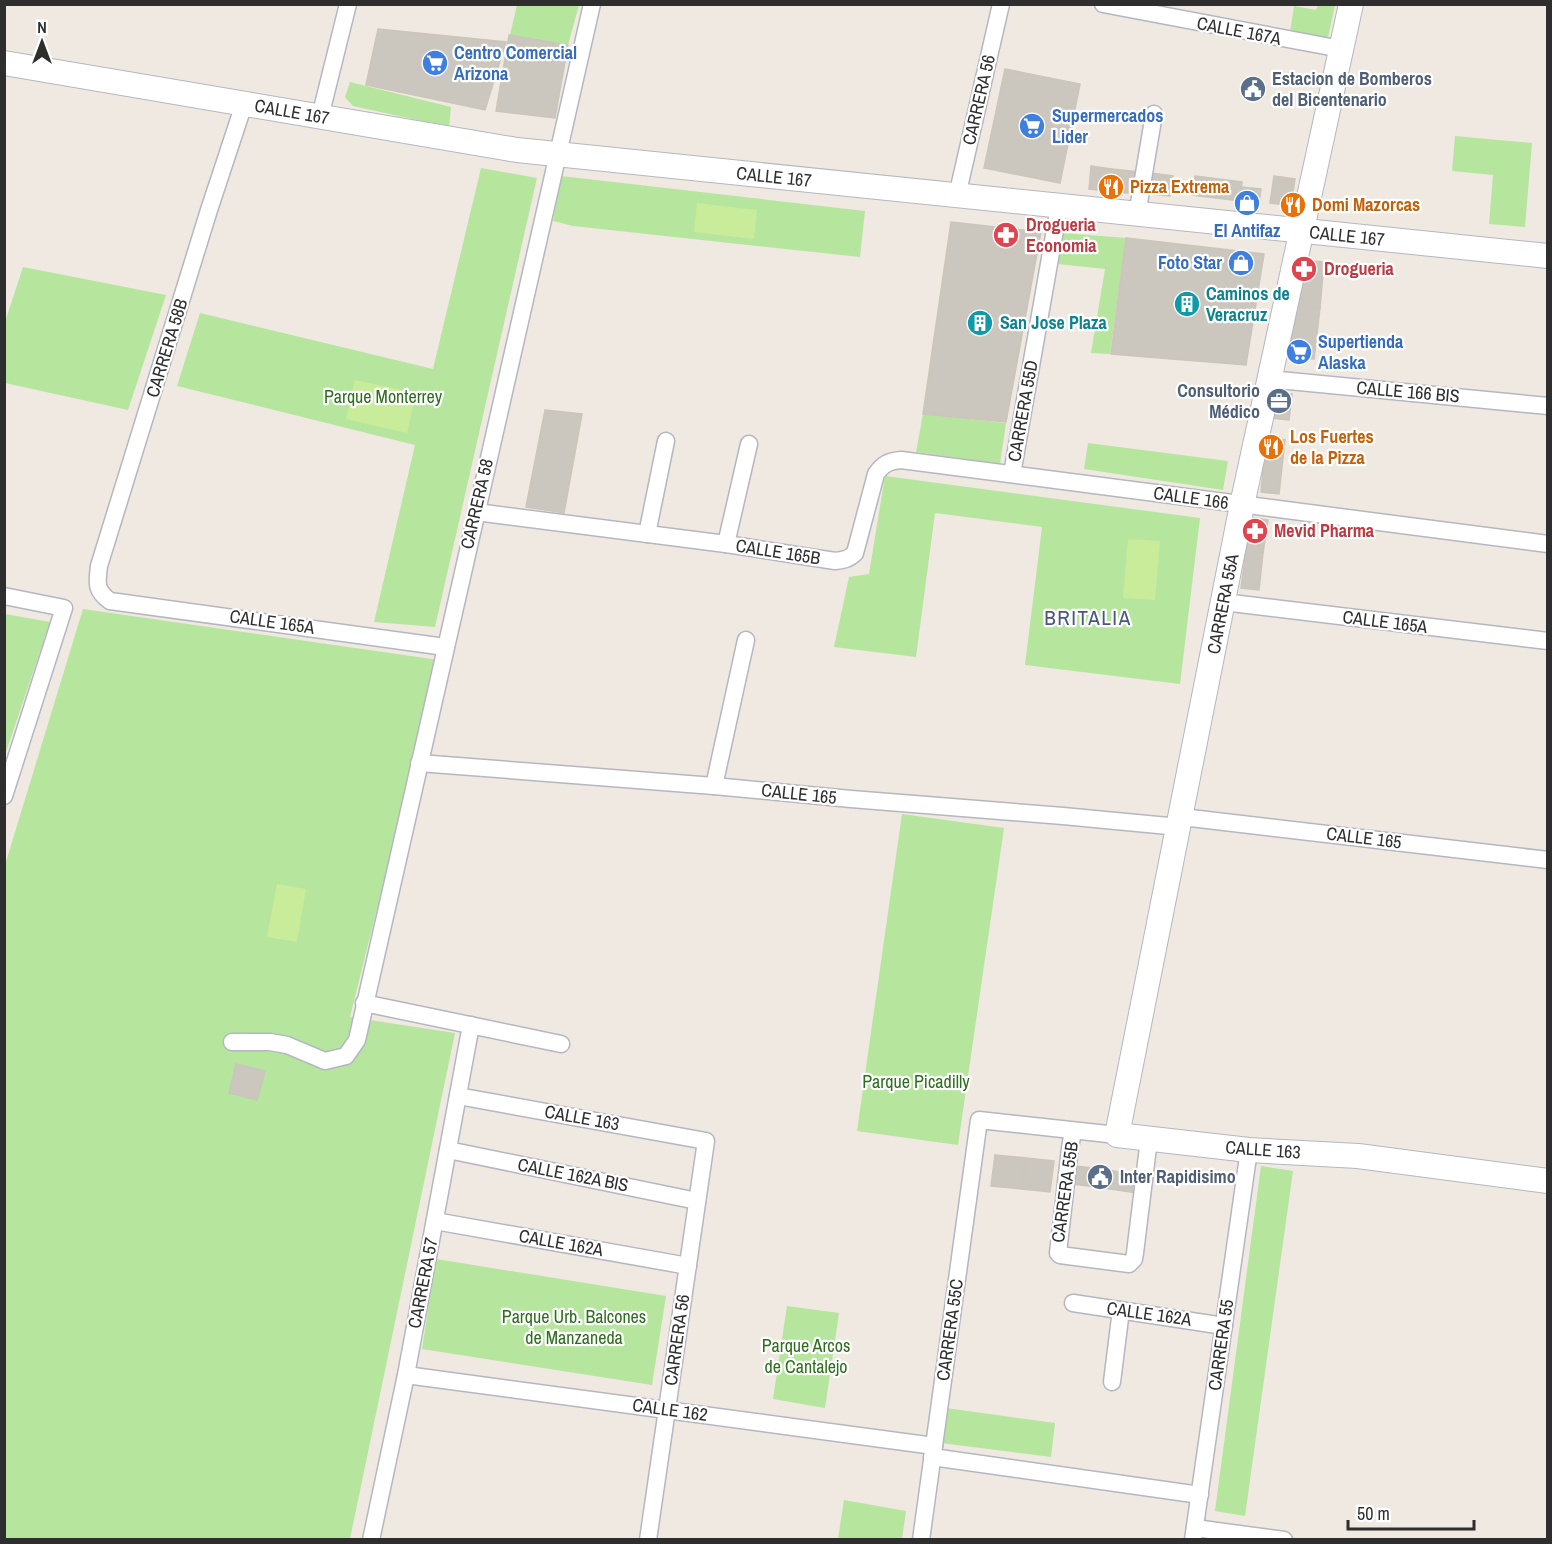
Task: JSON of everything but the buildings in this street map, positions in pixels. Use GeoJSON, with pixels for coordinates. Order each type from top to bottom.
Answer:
{"type":"FeatureCollection","features":[{"type":"Feature","properties":{"kind":"street"},"geometry":{"type":"LineString","coordinates":[[320,117],[348,4]]}},
{"type":"Feature","properties":{"kind":"street","name":"CARRERA 58"},"geometry":{"type":"LineString","coordinates":[[232,1042],[270,1042],[287,1045],[325,1061],[346,1056],[357,1040],[592,4]]}},
{"type":"Feature","properties":{"kind":"street","name":"CARRERA 56"},"geometry":{"type":"LineString","coordinates":[[957,196],[1001,4]]}},
{"type":"Feature","properties":{"kind":"street","name":"CALLE 167A"},"geometry":{"type":"LineString","coordinates":[[1103,4],[1341,49]]}},
{"type":"Feature","properties":{"kind":"street","name":"CARRERA 55A"},"geometry":{"type":"LineString","coordinates":[[1117,1136],[1242,505],[1351,4]]}},
{"type":"Feature","properties":{"kind":"street","name":"CALLE 167"},"geometry":{"type":"LineString","coordinates":[[4,63],[467,143],[556,155],[1548,256]]}},
{"type":"Feature","properties":{"kind":"street","name":"CARRERA 58B"},"geometry":{"type":"LineString","coordinates":[[101,594],[97,582],[99,566],[244,104]]}},
{"type":"Feature","properties":{"kind":"street"},"geometry":{"type":"LineString","coordinates":[[1137,215],[1154,114]]}},
{"type":"Feature","properties":{"kind":"street","name":"CARRERA 55D"},"geometry":{"type":"LineString","coordinates":[[1012,474],[1059,207]]}},
{"type":"Feature","properties":{"kind":"street","name":"CALLE 166 BIS"},"geometry":{"type":"LineString","coordinates":[[1269,379],[1548,406]]}},
{"type":"Feature","properties":{"kind":"street"},"geometry":{"type":"LineString","coordinates":[[647,534],[666,441]]}},
{"type":"Feature","properties":{"kind":"street"},"geometry":{"type":"LineString","coordinates":[[726,544],[749,444]]}},
{"type":"Feature","properties":{"kind":"street","name":"CALLE 165B"},"geometry":{"type":"LineString","coordinates":[[476,512],[726,544],[836,561],[845,560],[855,553],[876,474],[882,465],[890,461],[901,459],[1012,474]]}},
{"type":"Feature","properties":{"kind":"street","name":"CALLE 166"},"geometry":{"type":"LineString","coordinates":[[1012,474],[1548,544]]}},
{"type":"Feature","properties":{"kind":"street","name":"CALLE 165A"},"geometry":{"type":"LineString","coordinates":[[101,594],[110,601],[445,646]]}},
{"type":"Feature","properties":{"kind":"street"},"geometry":{"type":"LineString","coordinates":[[4,596],[64,608],[4,796]]}},
{"type":"Feature","properties":{"kind":"street","name":"CALLE 165A"},"geometry":{"type":"LineString","coordinates":[[1223,602],[1548,641]]}},
{"type":"Feature","properties":{"kind":"street"},"geometry":{"type":"LineString","coordinates":[[714,786],[746,640]]}},
{"type":"Feature","properties":{"kind":"street","name":"CALLE 165"},"geometry":{"type":"LineString","coordinates":[[419,763],[1180,822],[1548,860]]}},
{"type":"Feature","properties":{"kind":"street"},"geometry":{"type":"LineString","coordinates":[[364,1003],[561,1044]]}},
{"type":"Feature","properties":{"kind":"street","name":"CARRERA 57"},"geometry":{"type":"LineString","coordinates":[[371,1539],[406,1375],[471,1025]]}},
{"type":"Feature","properties":{"kind":"street","name":"CALLE 163"},"geometry":{"type":"LineString","coordinates":[[458,1095],[706,1141]]}},
{"type":"Feature","properties":{"kind":"street","name":"CALLE 163"},"geometry":{"type":"LineString","coordinates":[[979,1120],[1249,1150],[1358,1156],[1548,1181]]}},
{"type":"Feature","properties":{"kind":"street","name":"CARRERA 55C"},"geometry":{"type":"LineString","coordinates":[[921,1539],[979,1120]]}},
{"type":"Feature","properties":{"kind":"street","name":"CARRERA 55B"},"geometry":{"type":"LineString","coordinates":[[1074,1131],[1056,1249],[1060,1255],[1129,1264],[1134,1260],[1149,1139]]}},
{"type":"Feature","properties":{"kind":"street","name":"CARRERA 56"},"geometry":{"type":"LineString","coordinates":[[648,1539],[706,1141]]}},
{"type":"Feature","properties":{"kind":"street","name":"CALLE 162A BIS"},"geometry":{"type":"LineString","coordinates":[[448,1150],[697,1201]]}},
{"type":"Feature","properties":{"kind":"street","name":"CARRERA 55"},"geometry":{"type":"LineString","coordinates":[[1194,1534],[1249,1150]]}},
{"type":"Feature","properties":{"kind":"street","name":"CALLE 162A"},"geometry":{"type":"LineString","coordinates":[[435,1221],[688,1266]]}},
{"type":"Feature","properties":{"kind":"street","name":"CALLE 162A"},"geometry":{"type":"LineString","coordinates":[[1074,1303],[1224,1326]]}},
{"type":"Feature","properties":{"kind":"street"},"geometry":{"type":"LineString","coordinates":[[1112,1382],[1121,1310]]}},
{"type":"Feature","properties":{"kind":"street","name":"CALLE 162"},"geometry":{"type":"LineString","coordinates":[[406,1375],[667,1410],[1200,1495]]}},
{"type":"Feature","properties":{"kind":"street"},"geometry":{"type":"LineString","coordinates":[[1194,1534],[1284,1539]]}},
{"type":"Feature","properties":{"kind":"green space"},"geometry":{"type":"Polygon","coordinates":[[[517,5],[579,5],[568,45],[510,35],[517,5]]]}},
{"type":"Feature","properties":{"kind":"green space"},"geometry":{"type":"Polygon","coordinates":[[[1318,5],[1335,5],[1328,38],[1290,32],[1294,6],[1316,10],[1318,5]]]}},
{"type":"Feature","properties":{"kind":"green space"},"geometry":{"type":"Polygon","coordinates":[[[350,82],[451,107],[449,127],[353,106],[345,97],[350,82]]]}},
{"type":"Feature","properties":{"kind":"green space"},"geometry":{"type":"Polygon","coordinates":[[[1455,136],[1532,143],[1525,227],[1489,224],[1493,175],[1452,171],[1455,136]]]}},
{"type":"Feature","properties":{"kind":"green space","name":"Parque Monterrey"},"geometry":{"type":"Polygon","coordinates":[[[481,168],[537,178],[435,627],[374,622],[415,445],[177,386],[200,313],[433,369],[481,168]]]}},
{"type":"Feature","properties":{"kind":"green space"},"geometry":{"type":"Polygon","coordinates":[[[561,176],[865,211],[860,257],[573,226],[553,221],[561,176]]]}},
{"type":"Feature","properties":{"kind":"green space"},"geometry":{"type":"Polygon","coordinates":[[[697,203],[757,210],[754,239],[694,232],[697,203]]]}},
{"type":"Feature","properties":{"kind":"green space"},"geometry":{"type":"Polygon","coordinates":[[[1063,233],[1126,238],[1110,354],[1091,353],[1105,269],[1058,264],[1063,233]]]}},
{"type":"Feature","properties":{"kind":"green space"},"geometry":{"type":"Polygon","coordinates":[[[23,267],[166,295],[128,410],[5,383],[5,322],[23,267]]]}},
{"type":"Feature","properties":{"kind":"green space","name":"Parque Monterrey"},"geometry":{"type":"Polygon","coordinates":[[[355,380],[416,393],[407,433],[346,419],[355,380]]]}},
{"type":"Feature","properties":{"kind":"green space"},"geometry":{"type":"Polygon","coordinates":[[[923,414],[1006,423],[1000,464],[916,452],[923,414]]]}},
{"type":"Feature","properties":{"kind":"green space"},"geometry":{"type":"Polygon","coordinates":[[[1088,443],[1228,461],[1223,490],[1084,469],[1088,443]]]}},
{"type":"Feature","properties":{"kind":"green space"},"geometry":{"type":"Polygon","coordinates":[[[885,476],[1200,518],[1180,684],[1025,665],[1042,527],[935,513],[916,657],[834,647],[849,577],[869,574],[885,476]]]}},
{"type":"Feature","properties":{"kind":"green space"},"geometry":{"type":"Polygon","coordinates":[[[1128,539],[1160,541],[1155,600],[1123,598],[1128,539]]]}},
{"type":"Feature","properties":{"kind":"green space"},"geometry":{"type":"Polygon","coordinates":[[[83,609],[439,660],[350,1017],[455,1033],[350,1539],[5,1540],[5,865],[83,609]]]}},
{"type":"Feature","properties":{"kind":"green space"},"geometry":{"type":"Polygon","coordinates":[[[4,614],[50,622],[5,755],[4,614]]]}},
{"type":"Feature","properties":{"kind":"green space","name":"Parque Picadilly"},"geometry":{"type":"Polygon","coordinates":[[[902,814],[1004,828],[958,1145],[857,1131],[902,814]]]}},
{"type":"Feature","properties":{"kind":"green space"},"geometry":{"type":"Polygon","coordinates":[[[277,884],[306,889],[297,942],[267,937],[277,884]]]}},
{"type":"Feature","properties":{"kind":"green space"},"geometry":{"type":"Polygon","coordinates":[[[1261,1166],[1293,1171],[1245,1516],[1215,1511],[1261,1166]]]}},
{"type":"Feature","properties":{"kind":"green space","name":"Parque Urb. Balcones de Manzaneda"},"geometry":{"type":"Polygon","coordinates":[[[436,1259],[666,1296],[652,1385],[422,1349],[436,1259]]]}},
{"type":"Feature","properties":{"kind":"green space","name":"Parque Arcos de Cantalejo"},"geometry":{"type":"Polygon","coordinates":[[[787,1306],[839,1313],[825,1408],[773,1399],[787,1306]]]}},
{"type":"Feature","properties":{"kind":"green space"},"geometry":{"type":"Polygon","coordinates":[[[946,1408],[1055,1423],[1051,1457],[941,1443],[946,1408]]]}},
{"type":"Feature","properties":{"kind":"green space"},"geometry":{"type":"Polygon","coordinates":[[[844,1500],[906,1511],[902,1539],[838,1539],[844,1500]]]}},
{"type":"Feature","properties":{"kind":"place","name":"Centro Comercial Arizona"},"geometry":{"type":"Point","coordinates":[435,63]}},
{"type":"Feature","properties":{"kind":"place","name":"Estacion de Bomberos del Bicentenario"},"geometry":{"type":"Point","coordinates":[1253,89]}},
{"type":"Feature","properties":{"kind":"place","name":"Supermercados Lider"},"geometry":{"type":"Point","coordinates":[1032,126]}},
{"type":"Feature","properties":{"kind":"place","name":"Pizza Extrema"},"geometry":{"type":"Point","coordinates":[1111,187]}},
{"type":"Feature","properties":{"kind":"place","name":"El Antifaz"},"geometry":{"type":"Point","coordinates":[1247,203]}},
{"type":"Feature","properties":{"kind":"place","name":"Domi Mazorcas"},"geometry":{"type":"Point","coordinates":[1293,205]}},
{"type":"Feature","properties":{"kind":"place","name":"Drogueria Economia"},"geometry":{"type":"Point","coordinates":[1006,235]}},
{"type":"Feature","properties":{"kind":"place","name":"Foto Star"},"geometry":{"type":"Point","coordinates":[1241,263]}},
{"type":"Feature","properties":{"kind":"place","name":"Drogueria"},"geometry":{"type":"Point","coordinates":[1304,269]}},
{"type":"Feature","properties":{"kind":"place","name":"Caminos de Veracruz"},"geometry":{"type":"Point","coordinates":[1187,304]}},
{"type":"Feature","properties":{"kind":"place","name":"San Jose Plaza"},"geometry":{"type":"Point","coordinates":[980,323]}},
{"type":"Feature","properties":{"kind":"place","name":"Supertienda Alaska"},"geometry":{"type":"Point","coordinates":[1299,352]}},
{"type":"Feature","properties":{"kind":"place","name":"Consultorio Médico"},"geometry":{"type":"Point","coordinates":[1279,401]}},
{"type":"Feature","properties":{"kind":"place","name":"Los Fuertes de la Pizza"},"geometry":{"type":"Point","coordinates":[1271,447]}},
{"type":"Feature","properties":{"kind":"place","name":"Mevid Pharma"},"geometry":{"type":"Point","coordinates":[1255,531]}},
{"type":"Feature","properties":{"kind":"place","name":"Inter Rapidisimo"},"geometry":{"type":"Point","coordinates":[1100,1177]}},
{"type":"Feature","properties":{"kind":"district","name":"BRITALIA"},"geometry":{"type":"Point","coordinates":[1088,618]}}]}
